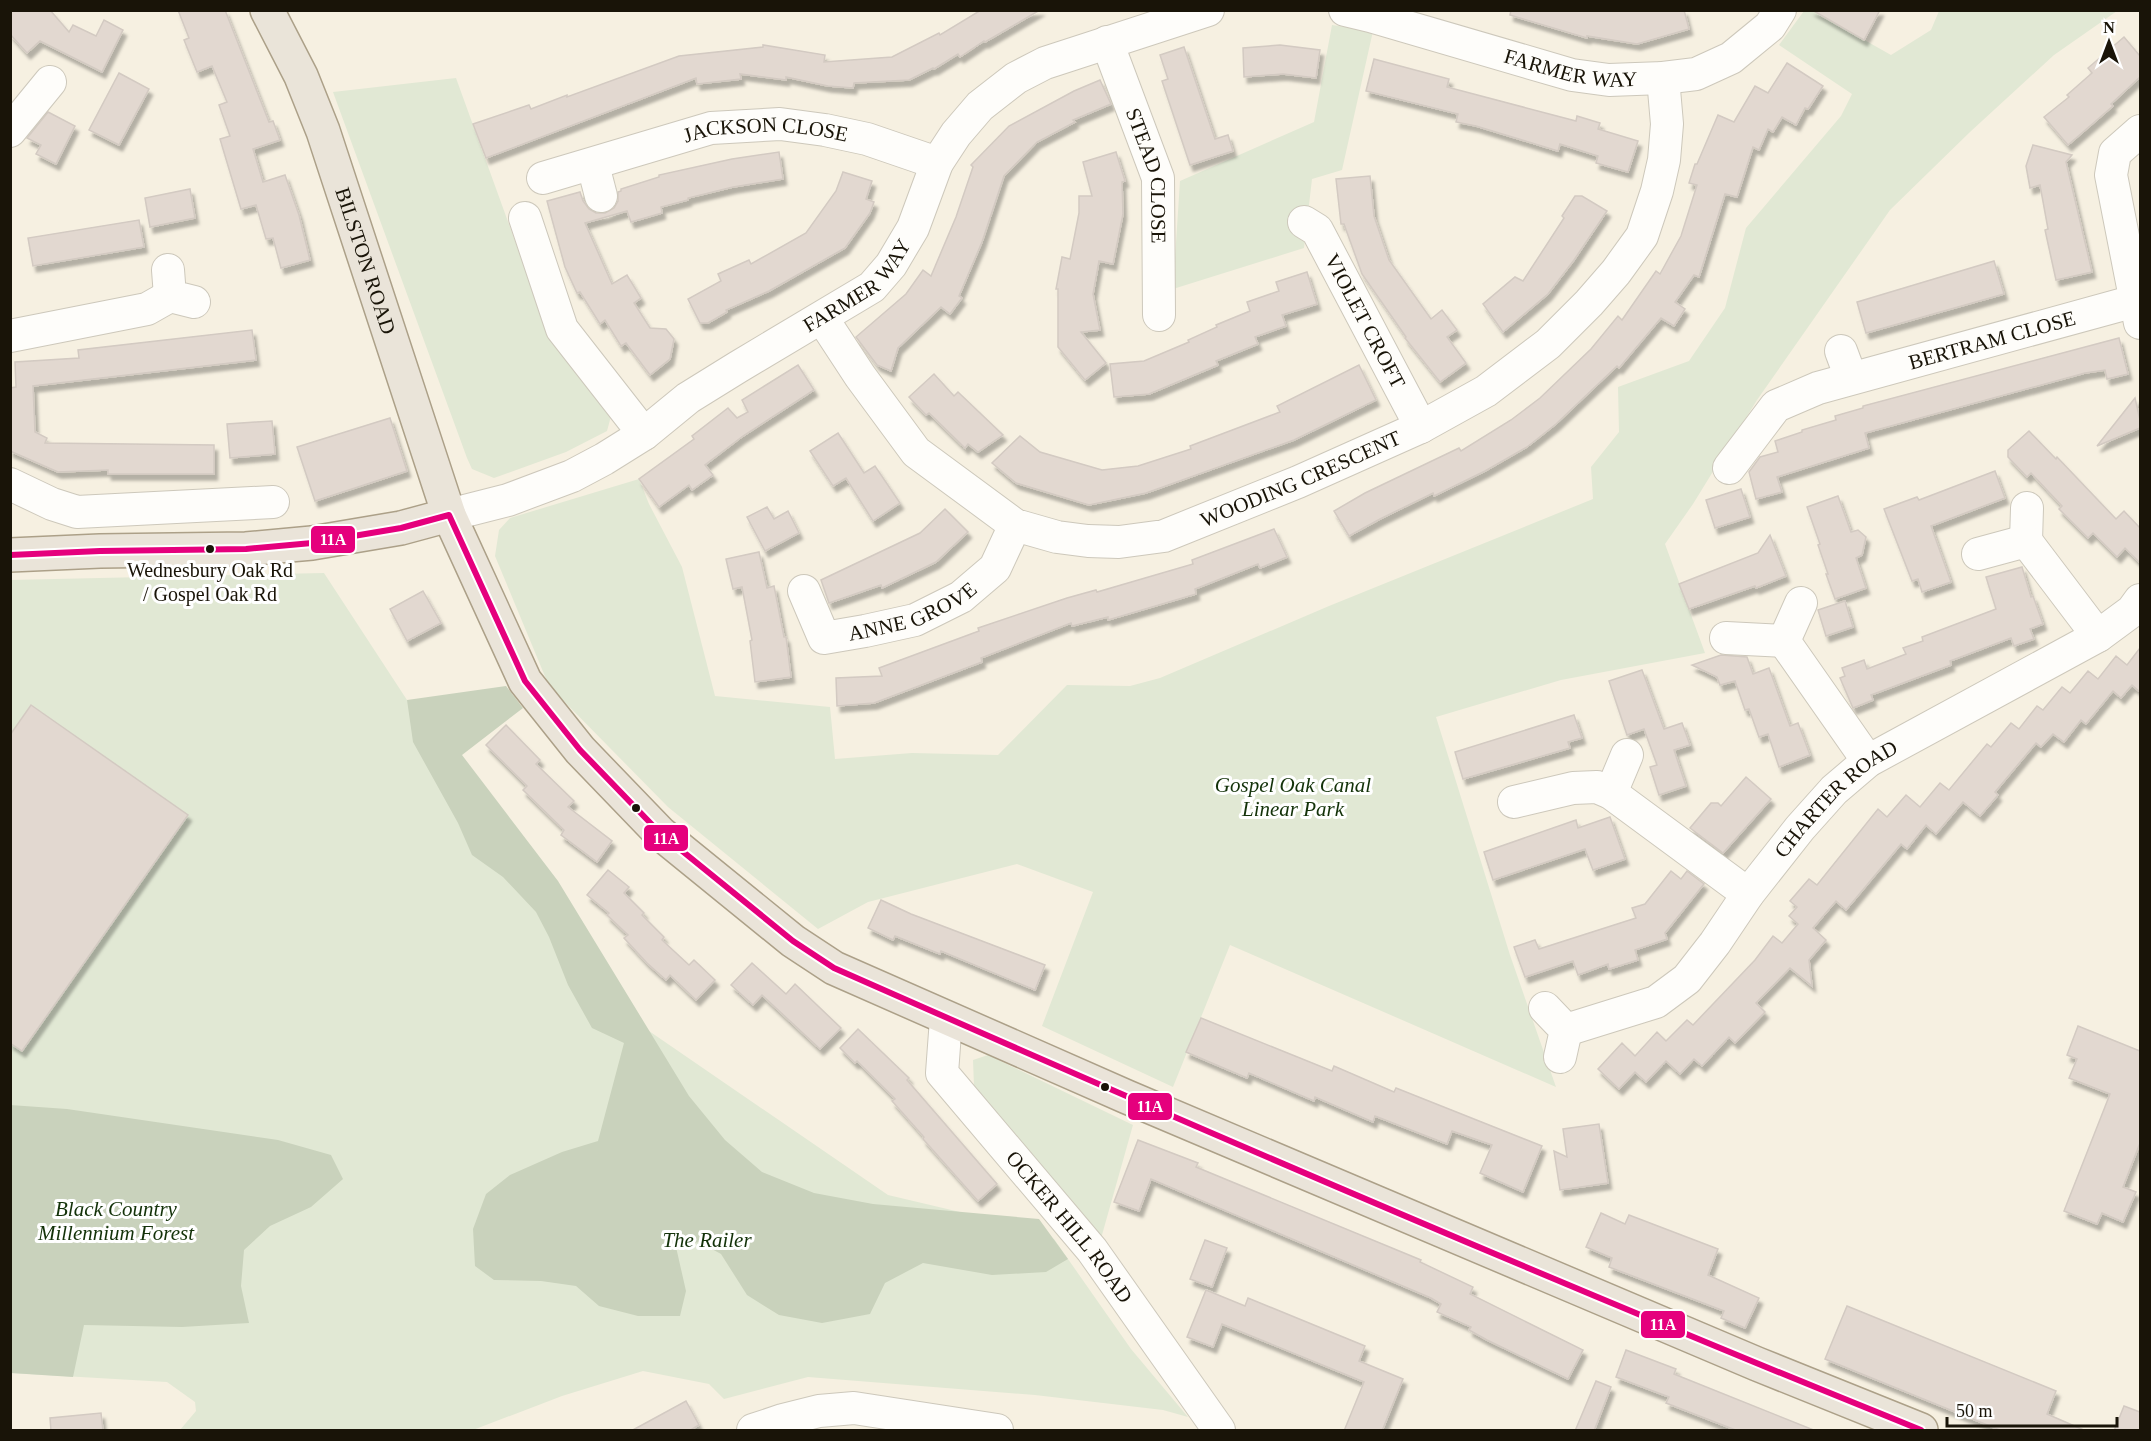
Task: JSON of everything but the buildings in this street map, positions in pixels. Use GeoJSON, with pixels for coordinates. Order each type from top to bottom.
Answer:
{"type":"FeatureCollection","features":[{"type":"Feature","properties":{"kind":"main road","name":"BILSTON ROAD"},"geometry":{"type":"LineString","coordinates":[[267,10],[301,76],[323,132],[449,515],[525,681],[580,750],[660,833],[801,947],[834,968],[946,1019],[1757,1364],[1921,1431]]}},
{"type":"Feature","properties":{"kind":"main road"},"geometry":{"type":"LineString","coordinates":[[10,555],[246,549],[312,543],[400,528],[449,515]]}},
{"type":"Feature","properties":{"kind":"street","name":"FARMER WAY"},"geometry":{"type":"LineString","coordinates":[[449,515],[508,500],[572,476],[604,459],[644,434],[688,398],[872,287],[891,265],[913,228],[937,163],[956,134],[980,106],[1016,78],[1045,63],[1208,10]]}},
{"type":"Feature","properties":{"kind":"street","name":"FARMER WAY"},"geometry":{"type":"LineString","coordinates":[[1345,10],[1572,75],[1609,80],[1696,74],[1731,58],[1770,26],[1780,10]]}},
{"type":"Feature","properties":{"kind":"street","name":"STEAD CLOSE"},"geometry":{"type":"LineString","coordinates":[[1107,42],[1158,178],[1159,315]]}},
{"type":"Feature","properties":{"kind":"street","name":"WOODING CRESCENT"},"geometry":{"type":"LineString","coordinates":[[822,318],[860,376],[916,452],[1015,525],[1057,537],[1088,541],[1119,542],[1164,536],[1298,482],[1421,427],[1486,391],[1548,344],[1610,280],[1642,236],[1658,191],[1664,160],[1667,124],[1663,78]]}},
{"type":"Feature","properties":{"kind":"street"},"geometry":{"type":"LineString","coordinates":[[10,131],[50,82]]}},
{"type":"Feature","properties":{"kind":"street","name":"JACKSON CLOSE"},"geometry":{"type":"LineString","coordinates":[[543,178],[711,129],[780,124],[867,139],[937,163]]}},
{"type":"Feature","properties":{"kind":"street"},"geometry":{"type":"LineString","coordinates":[[2138,312],[2111,175],[2115,153],[2140,131]]}},
{"type":"Feature","properties":{"kind":"street"},"geometry":{"type":"LineString","coordinates":[[593,165],[601,196]]}},
{"type":"Feature","properties":{"kind":"street"},"geometry":{"type":"LineString","coordinates":[[525,218],[562,329],[644,434]]}},
{"type":"Feature","properties":{"kind":"street","name":"VIOLET CROFT"},"geometry":{"type":"LineString","coordinates":[[1304,222],[1317,230],[1421,427]]}},
{"type":"Feature","properties":{"kind":"street"},"geometry":{"type":"LineString","coordinates":[[10,336],[147,309],[178,289]]}},
{"type":"Feature","properties":{"kind":"street","name":"BERTRAM CLOSE"},"geometry":{"type":"LineString","coordinates":[[1729,468],[1776,406],[1818,388],[1846,364],[2138,312]]}},
{"type":"Feature","properties":{"kind":"street"},"geometry":{"type":"LineString","coordinates":[[10,484],[52,504],[77,512],[273,502]]}},
{"type":"Feature","properties":{"kind":"street"},"geometry":{"type":"LineString","coordinates":[[2027,508],[2026,541],[2098,636]]}},
{"type":"Feature","properties":{"kind":"street","name":"ANNE GROVE"},"geometry":{"type":"LineString","coordinates":[[804,591],[824,638],[915,620],[962,597],[995,568],[1015,525]]}},
{"type":"Feature","properties":{"kind":"street"},"geometry":{"type":"LineString","coordinates":[[1977,554],[2026,541]]}},
{"type":"Feature","properties":{"kind":"street","name":"CHARTER ROAD"},"geometry":{"type":"LineString","coordinates":[[1545,1008],[1563,1044],[1656,1002],[1687,980],[1716,943],[1748,894],[1800,828],[1834,790],[1868,761],[2098,636],[2132,611],[2140,600]]}},
{"type":"Feature","properties":{"kind":"street"},"geometry":{"type":"LineString","coordinates":[[1785,641],[1801,603]]}},
{"type":"Feature","properties":{"kind":"street"},"geometry":{"type":"LineString","coordinates":[[1726,638],[1785,641]]}},
{"type":"Feature","properties":{"kind":"street"},"geometry":{"type":"LineString","coordinates":[[1785,641],[1868,761]]}},
{"type":"Feature","properties":{"kind":"street"},"geometry":{"type":"LineString","coordinates":[[1611,793],[1627,755]]}},
{"type":"Feature","properties":{"kind":"street"},"geometry":{"type":"LineString","coordinates":[[1514,802],[1573,788],[1598,787],[1611,793],[1748,894]]}},
{"type":"Feature","properties":{"kind":"street","name":"OCKER HILL ROAD"},"geometry":{"type":"LineString","coordinates":[[946,1019],[942,1073],[1092,1250],[1219,1431]]}},
{"type":"Feature","properties":{"kind":"street"},"geometry":{"type":"LineString","coordinates":[[753,1431],[783,1420],[819,1411],[854,1408],[997,1431]]}},
{"type":"Feature","properties":{"kind":"green space","name":"Gospel Oak Canal Linear Park"},"geometry":{"type":"Polygon","coordinates":[[[1804,11],[1813,11],[1891,55],[1931,30],[1939,11],[2117,11],[2054,55],[1890,210],[1757,400],[1693,504],[1665,544],[1705,653],[1561,680],[1436,717],[1510,955],[1556,1087],[1230,945],[1173,1087],[1042,1026],[1093,892],[1017,864],[868,902],[818,929],[668,807],[549,686],[495,556],[499,530],[510,518],[639,479],[649,504],[682,567],[715,696],[830,707],[835,759],[912,753],[998,755],[1067,685],[1130,686],[1160,678],[1329,606],[1593,499],[1591,467],[1619,432],[1618,387],[1689,361],[1725,308],[1746,228],[1841,116],[1852,94],[1779,45],[1804,11]]]}},
{"type":"Feature","properties":{"kind":"green space"},"geometry":{"type":"Polygon","coordinates":[[[1332,25],[1373,31],[1342,170],[1312,179],[1304,248],[1173,289],[1180,181],[1314,122],[1332,25]]]}},
{"type":"Feature","properties":{"kind":"green space"},"geometry":{"type":"Polygon","coordinates":[[[456,78],[549,335],[614,405],[607,431],[566,452],[494,478],[472,469],[467,458],[333,92],[456,78]]]}},
{"type":"Feature","properties":{"kind":"green space","name":"The Railer"},"geometry":{"type":"Polygon","coordinates":[[[324,573],[407,700],[466,799],[649,1031],[888,1195],[1023,1227],[1054,1239],[1131,1349],[1188,1417],[1163,1410],[1035,1395],[808,1377],[724,1399],[709,1384],[643,1371],[562,1396],[473,1430],[180,1430],[196,1411],[195,1402],[167,1382],[11,1373],[10,580],[324,573]]]}},
{"type":"Feature","properties":{"kind":"green space","name":"The Railer"},"geometry":{"type":"Polygon","coordinates":[[[506,686],[523,708],[462,755],[558,881],[689,1096],[725,1140],[762,1172],[814,1193],[873,1204],[1039,1219],[1068,1259],[1046,1272],[992,1275],[923,1263],[885,1283],[870,1314],[822,1323],[779,1315],[747,1295],[721,1254],[699,1242],[676,1247],[686,1291],[680,1316],[638,1316],[599,1306],[576,1286],[541,1281],[494,1280],[475,1266],[473,1229],[486,1194],[510,1175],[562,1152],[598,1141],[624,1043],[592,1028],[568,985],[549,937],[536,912],[503,877],[472,855],[458,823],[413,742],[407,700],[506,686]]]}},
{"type":"Feature","properties":{"kind":"green space"},"geometry":{"type":"Polygon","coordinates":[[[988,1055],[1133,1125],[1100,1242],[974,1087],[973,1060],[988,1055]]]}},
{"type":"Feature","properties":{"kind":"green space","name":"Black Country Millennium Forest"},"geometry":{"type":"Polygon","coordinates":[[[10,1105],[67,1109],[278,1140],[331,1155],[343,1179],[311,1207],[270,1226],[244,1250],[241,1286],[249,1323],[182,1327],[84,1325],[73,1377],[11,1373],[10,1105]]]}},
{"type":"Feature","properties":{"kind":"transit line","name":"11A"},"geometry":{"type":"LineString","coordinates":[[10,555],[246,549],[312,543],[401,528],[449,515],[525,681],[580,750],[660,833],[793,941],[834,968],[1376,1204],[1921,1430]]}},
{"type":"Feature","properties":{"kind":"place","name":"Wednesbury Oak Rd / Gospel Oak Rd"},"geometry":{"type":"Point","coordinates":[210,549]}}]}
